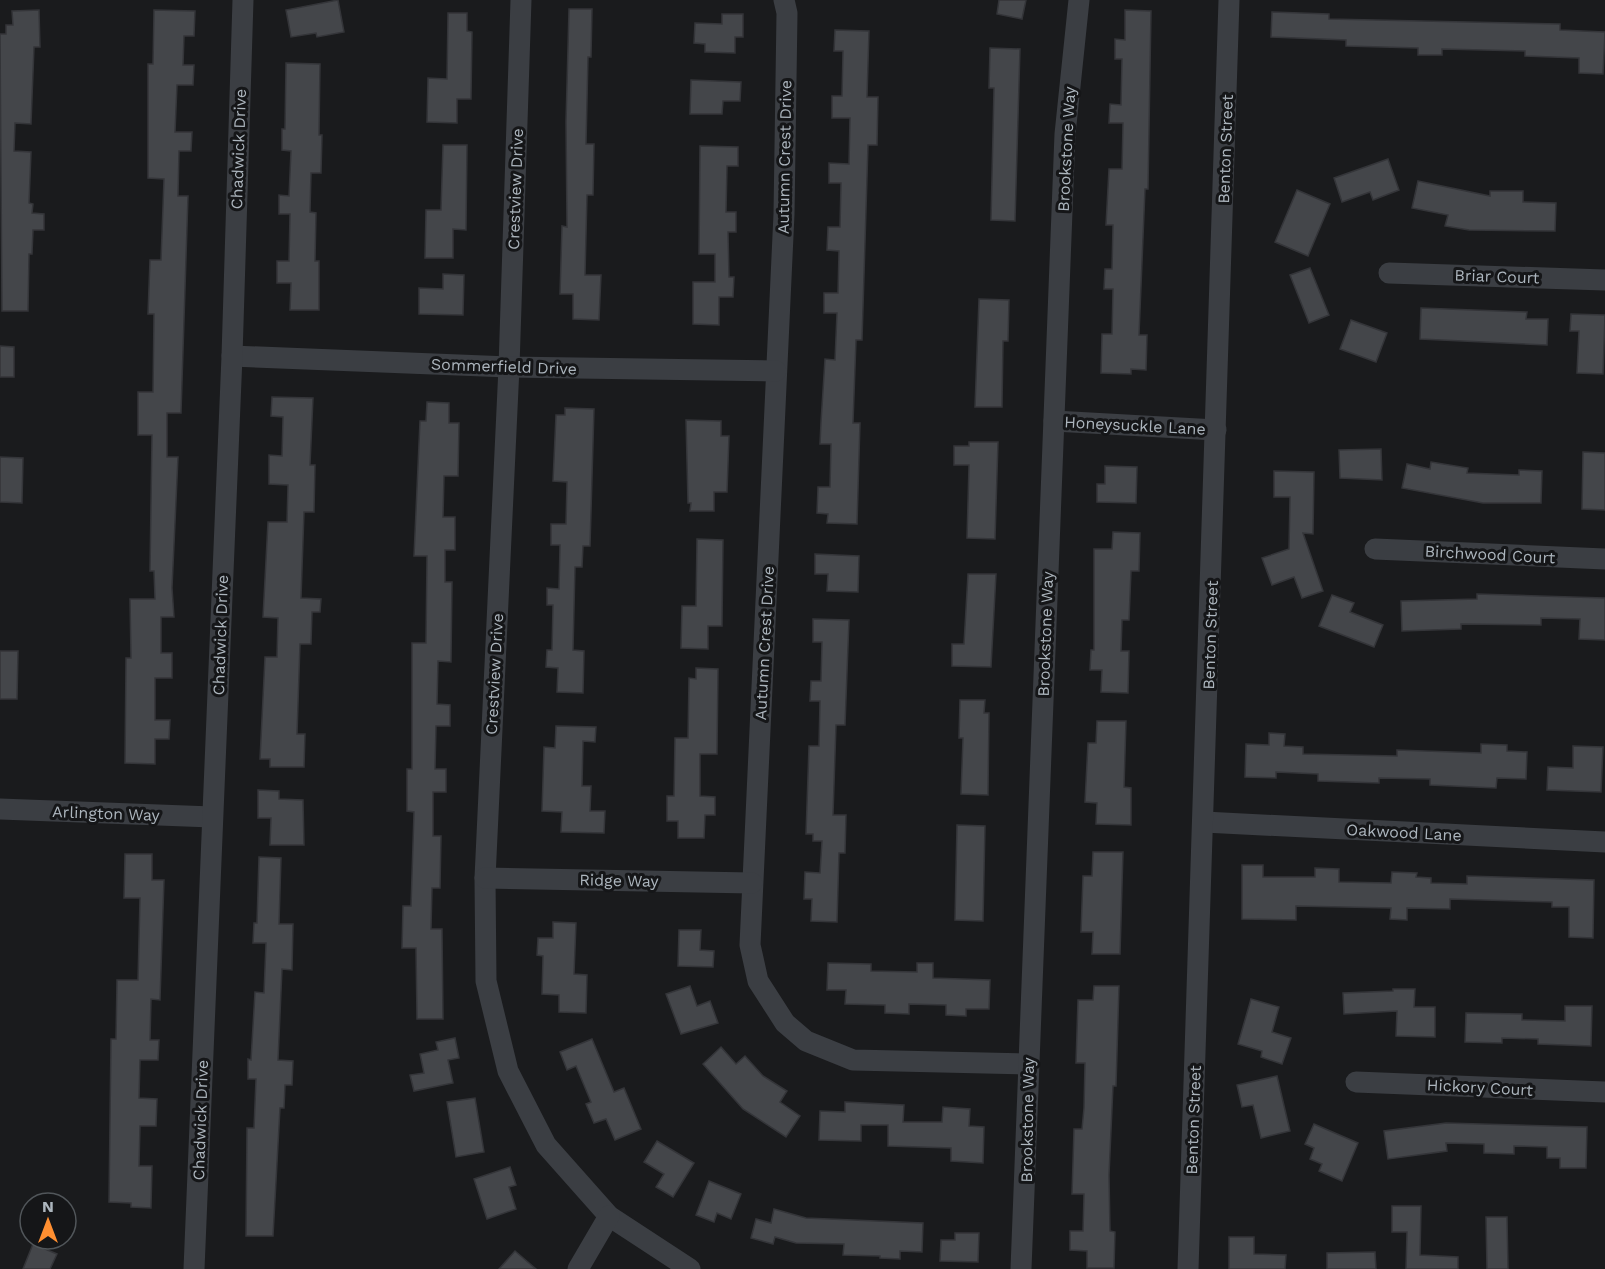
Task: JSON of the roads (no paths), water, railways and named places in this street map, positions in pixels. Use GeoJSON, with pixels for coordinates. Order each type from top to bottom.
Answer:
{"type":"FeatureCollection","features":[{"type":"Feature","properties":{"kind":"street","name":"Chadwick Drive"},"geometry":{"type":"LineString","coordinates":[[194,1269],[232,356],[243,0]]}},
{"type":"Feature","properties":{"kind":"street","name":"Crestview Drive"},"geometry":{"type":"LineString","coordinates":[[521,0],[509,367],[485,878],[486,981],[508,1071],[546,1145],[609,1216],[690,1269]]}},
{"type":"Feature","properties":{"kind":"street","name":"Autumn Crest Drive"},"geometry":{"type":"LineString","coordinates":[[784,0],[787,13],[784,214],[750,945],[758,981],[785,1023],[806,1041],[853,1060],[1028,1064]]}},
{"type":"Feature","properties":{"kind":"street","name":"Brookstone Way"},"geometry":{"type":"LineString","coordinates":[[1021,1269],[1065,134],[1079,0]]}},
{"type":"Feature","properties":{"kind":"street","name":"Benton Street"},"geometry":{"type":"LineString","coordinates":[[1188,1269],[1229,0]]}},
{"type":"Feature","properties":{"kind":"street","name":"Briar Court"},"geometry":{"type":"LineString","coordinates":[[1389,273],[1605,280]]}},
{"type":"Feature","properties":{"kind":"street","name":"Sommerfield Drive"},"geometry":{"type":"LineString","coordinates":[[232,356],[509,367],[776,371]]}},
{"type":"Feature","properties":{"kind":"street","name":"Honeysuckle Lane"},"geometry":{"type":"LineString","coordinates":[[1054,421],[1216,430]]}},
{"type":"Feature","properties":{"kind":"street","name":"Birchwood Court"},"geometry":{"type":"LineString","coordinates":[[1375,549],[1605,559]]}},
{"type":"Feature","properties":{"kind":"street","name":"Arlington Way"},"geometry":{"type":"LineString","coordinates":[[0,809],[212,817]]}},
{"type":"Feature","properties":{"kind":"street","name":"Oakwood Lane"},"geometry":{"type":"LineString","coordinates":[[1204,822],[1605,842]]}},
{"type":"Feature","properties":{"kind":"street","name":"Ridge Way"},"geometry":{"type":"LineString","coordinates":[[485,878],[752,883]]}},
{"type":"Feature","properties":{"kind":"street","name":"Hickory Court"},"geometry":{"type":"LineString","coordinates":[[1356,1082],[1605,1092]]}},
{"type":"Feature","properties":{"kind":"street"},"geometry":{"type":"LineString","coordinates":[[578,1269],[609,1216]]}}]}
